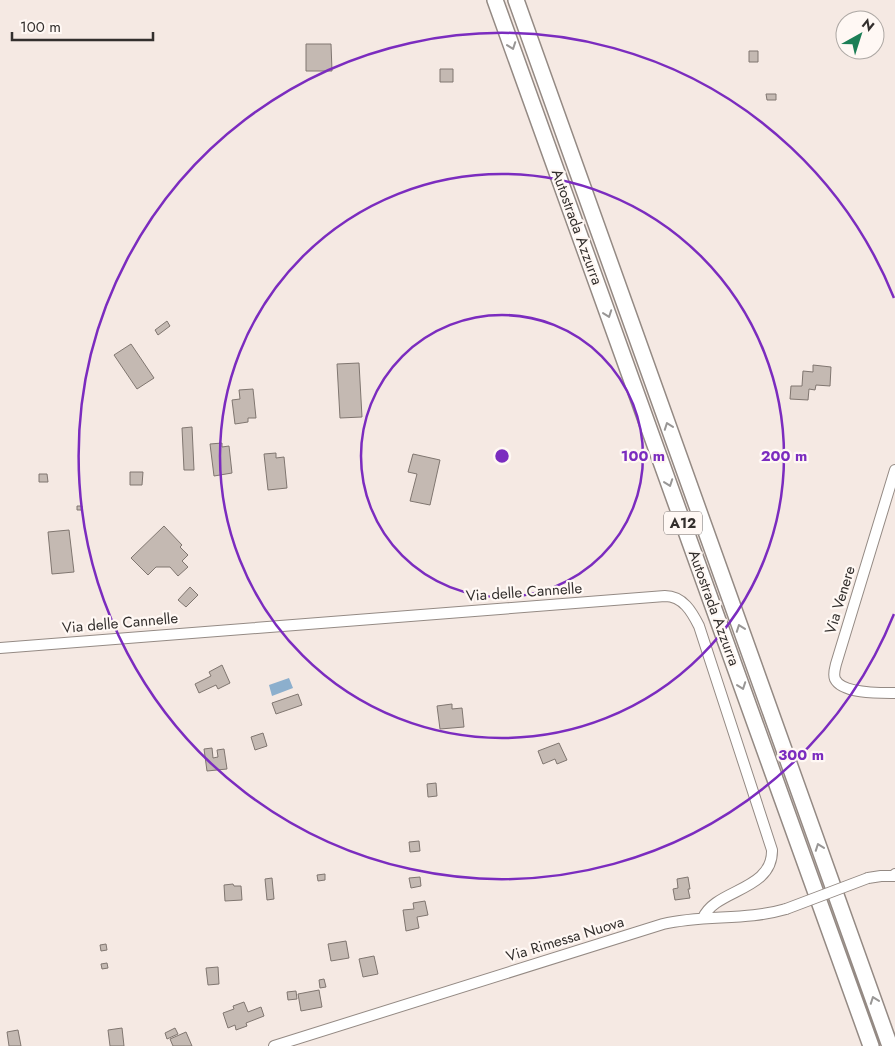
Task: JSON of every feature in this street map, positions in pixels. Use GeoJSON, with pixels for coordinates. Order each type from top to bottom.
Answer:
{"type":"FeatureCollection","features":[{"type":"Feature","properties":{"kind":"highway","name":"Autostrada Azzurra"},"geometry":{"type":"LineString","coordinates":[[496,0],[871,1046]]}},
{"type":"Feature","properties":{"kind":"highway","name":"Autostrada Azzurra"},"geometry":{"type":"LineString","coordinates":[[516,0],[890,1046]]}},
{"type":"Feature","properties":{"kind":"street","name":"Via Venere"},"geometry":{"type":"LineString","coordinates":[[895,470],[834,672],[837,682],[844,687],[859,691],[895,693]]}},
{"type":"Feature","properties":{"kind":"street","name":"Via delle Cannelle"},"geometry":{"type":"LineString","coordinates":[[0,648],[469,610],[666,596],[676,598],[685,604],[699,626],[772,850],[770,864],[759,878],[712,906],[706,911],[703,918]]}},
{"type":"Feature","properties":{"kind":"street","name":"Via Rimessa Nuova"},"geometry":{"type":"LineString","coordinates":[[274,1046],[663,924],[687,919],[758,916],[786,909],[868,878],[895,875]]}},
{"type":"Feature","properties":{"kind":"water"},"geometry":{"type":"Polygon","coordinates":[[[289,678],[293,688],[272,696],[269,685],[289,678]]]}},
{"type":"Feature","properties":{"kind":"building"},"geometry":{"type":"Polygon","coordinates":[[[306,44],[331,44],[332,71],[306,71],[306,44]]]}},
{"type":"Feature","properties":{"kind":"building"},"geometry":{"type":"Polygon","coordinates":[[[749,51],[758,51],[758,62],[749,62],[749,51]]]}},
{"type":"Feature","properties":{"kind":"building"},"geometry":{"type":"Polygon","coordinates":[[[440,69],[453,69],[453,82],[440,82],[440,69]]]}},
{"type":"Feature","properties":{"kind":"building"},"geometry":{"type":"Polygon","coordinates":[[[766,94],[776,94],[776,100],[767,100],[766,94]]]}},
{"type":"Feature","properties":{"kind":"building"},"geometry":{"type":"Polygon","coordinates":[[[167,321],[170,326],[158,335],[155,330],[167,321]]]}},
{"type":"Feature","properties":{"kind":"building"},"geometry":{"type":"Polygon","coordinates":[[[131,344],[154,378],[137,389],[114,355],[131,344]]]}},
{"type":"Feature","properties":{"kind":"building"},"geometry":{"type":"Polygon","coordinates":[[[359,363],[362,417],[340,418],[337,364],[359,363]]]}},
{"type":"Feature","properties":{"kind":"building"},"geometry":{"type":"Polygon","coordinates":[[[813,365],[831,367],[830,386],[816,385],[815,390],[809,389],[808,400],[790,399],[791,386],[802,386],[803,371],[813,372],[813,365]]]}},
{"type":"Feature","properties":{"kind":"building"},"geometry":{"type":"Polygon","coordinates":[[[253,389],[256,418],[248,418],[248,422],[235,424],[232,400],[240,399],[239,390],[253,389]]]}},
{"type":"Feature","properties":{"kind":"building"},"geometry":{"type":"Polygon","coordinates":[[[192,427],[194,470],[184,470],[182,428],[192,427]]]}},
{"type":"Feature","properties":{"kind":"building"},"geometry":{"type":"Polygon","coordinates":[[[222,443],[222,447],[229,446],[232,473],[214,476],[210,444],[222,443]]]}},
{"type":"Feature","properties":{"kind":"building"},"geometry":{"type":"Polygon","coordinates":[[[276,453],[276,458],[284,457],[287,488],[268,490],[264,454],[276,453]]]}},
{"type":"Feature","properties":{"kind":"building"},"geometry":{"type":"Polygon","coordinates":[[[413,454],[440,460],[430,505],[410,501],[417,474],[408,472],[413,454]]]}},
{"type":"Feature","properties":{"kind":"building"},"geometry":{"type":"Polygon","coordinates":[[[130,472],[143,472],[142,485],[130,485],[130,472]]]}},
{"type":"Feature","properties":{"kind":"building"},"geometry":{"type":"Polygon","coordinates":[[[39,474],[47,474],[48,482],[39,482],[39,474]]]}},
{"type":"Feature","properties":{"kind":"building"},"geometry":{"type":"Polygon","coordinates":[[[77,506],[82,506],[82,510],[77,510],[77,506]]]}},
{"type":"Feature","properties":{"kind":"building"},"geometry":{"type":"Polygon","coordinates":[[[164,526],[182,545],[180,547],[188,555],[182,561],[188,567],[178,576],[170,567],[156,567],[148,575],[131,558],[164,526]]]}},
{"type":"Feature","properties":{"kind":"building"},"geometry":{"type":"Polygon","coordinates":[[[69,530],[74,572],[52,574],[48,532],[69,530]]]}},
{"type":"Feature","properties":{"kind":"building"},"geometry":{"type":"Polygon","coordinates":[[[190,587],[198,595],[186,607],[178,600],[190,587]]]}},
{"type":"Feature","properties":{"kind":"building"},"geometry":{"type":"Polygon","coordinates":[[[222,665],[230,683],[218,689],[216,685],[199,693],[195,684],[211,676],[209,672],[222,665]]]}},
{"type":"Feature","properties":{"kind":"building"},"geometry":{"type":"Polygon","coordinates":[[[298,694],[302,705],[276,714],[272,703],[298,694]]]}},
{"type":"Feature","properties":{"kind":"building"},"geometry":{"type":"Polygon","coordinates":[[[452,704],[452,709],[462,708],[464,727],[440,729],[437,706],[452,704]]]}},
{"type":"Feature","properties":{"kind":"building"},"geometry":{"type":"Polygon","coordinates":[[[263,733],[267,746],[255,750],[251,737],[263,733]]]}},
{"type":"Feature","properties":{"kind":"building"},"geometry":{"type":"Polygon","coordinates":[[[559,743],[567,760],[557,764],[555,759],[543,764],[538,751],[559,743]]]}},
{"type":"Feature","properties":{"kind":"building"},"geometry":{"type":"Polygon","coordinates":[[[212,748],[213,758],[218,757],[217,750],[224,749],[227,769],[207,771],[204,749],[212,748]]]}},
{"type":"Feature","properties":{"kind":"building"},"geometry":{"type":"Polygon","coordinates":[[[436,783],[437,796],[428,797],[427,784],[436,783]]]}},
{"type":"Feature","properties":{"kind":"building"},"geometry":{"type":"Polygon","coordinates":[[[419,841],[420,851],[410,852],[409,842],[419,841]]]}},
{"type":"Feature","properties":{"kind":"building"},"geometry":{"type":"Polygon","coordinates":[[[325,874],[325,880],[318,881],[317,875],[325,874]]]}},
{"type":"Feature","properties":{"kind":"building"},"geometry":{"type":"Polygon","coordinates":[[[420,877],[421,886],[411,888],[409,878],[420,877]]]}},
{"type":"Feature","properties":{"kind":"building"},"geometry":{"type":"Polygon","coordinates":[[[688,877],[690,898],[675,900],[673,889],[678,888],[677,879],[688,877]]]}},
{"type":"Feature","properties":{"kind":"building"},"geometry":{"type":"Polygon","coordinates":[[[272,878],[274,899],[267,900],[265,879],[272,878]]]}},
{"type":"Feature","properties":{"kind":"building"},"geometry":{"type":"Polygon","coordinates":[[[233,884],[234,886],[241,886],[242,900],[225,901],[224,885],[233,884]]]}},
{"type":"Feature","properties":{"kind":"building"},"geometry":{"type":"Polygon","coordinates":[[[425,901],[428,915],[417,917],[419,928],[406,931],[403,910],[414,909],[413,903],[425,901]]]}},
{"type":"Feature","properties":{"kind":"building"},"geometry":{"type":"Polygon","coordinates":[[[346,941],[349,958],[331,961],[328,944],[346,941]]]}},
{"type":"Feature","properties":{"kind":"building"},"geometry":{"type":"Polygon","coordinates":[[[106,944],[107,950],[101,951],[100,945],[106,944]]]}},
{"type":"Feature","properties":{"kind":"building"},"geometry":{"type":"Polygon","coordinates":[[[374,956],[378,974],[363,977],[359,959],[374,956]]]}},
{"type":"Feature","properties":{"kind":"building"},"geometry":{"type":"Polygon","coordinates":[[[107,963],[108,968],[102,969],[101,964],[107,963]]]}},
{"type":"Feature","properties":{"kind":"building"},"geometry":{"type":"Polygon","coordinates":[[[218,967],[219,984],[208,985],[206,968],[218,967]]]}},
{"type":"Feature","properties":{"kind":"building"},"geometry":{"type":"Polygon","coordinates":[[[324,979],[326,987],[320,988],[319,980],[324,979]]]}},
{"type":"Feature","properties":{"kind":"building"},"geometry":{"type":"Polygon","coordinates":[[[319,990],[322,1007],[301,1011],[298,994],[319,990]]]}},
{"type":"Feature","properties":{"kind":"building"},"geometry":{"type":"Polygon","coordinates":[[[296,991],[297,999],[288,1000],[287,992],[296,991]]]}},
{"type":"Feature","properties":{"kind":"building"},"geometry":{"type":"Polygon","coordinates":[[[244,1002],[248,1012],[261,1007],[264,1016],[246,1023],[247,1026],[236,1030],[235,1025],[228,1028],[223,1013],[234,1009],[233,1006],[244,1002]]]}},
{"type":"Feature","properties":{"kind":"building"},"geometry":{"type":"Polygon","coordinates":[[[122,1028],[124,1046],[110,1046],[108,1030],[122,1028]]]}},
{"type":"Feature","properties":{"kind":"building"},"geometry":{"type":"Polygon","coordinates":[[[175,1028],[178,1034],[167,1039],[165,1033],[175,1028]]]}},
{"type":"Feature","properties":{"kind":"building"},"geometry":{"type":"Polygon","coordinates":[[[18,1030],[21,1046],[9,1046],[7,1032],[18,1030]]]}},
{"type":"Feature","properties":{"kind":"building"},"geometry":{"type":"Polygon","coordinates":[[[186,1032],[192,1046],[173,1046],[170,1039],[186,1032]]]}}]}
